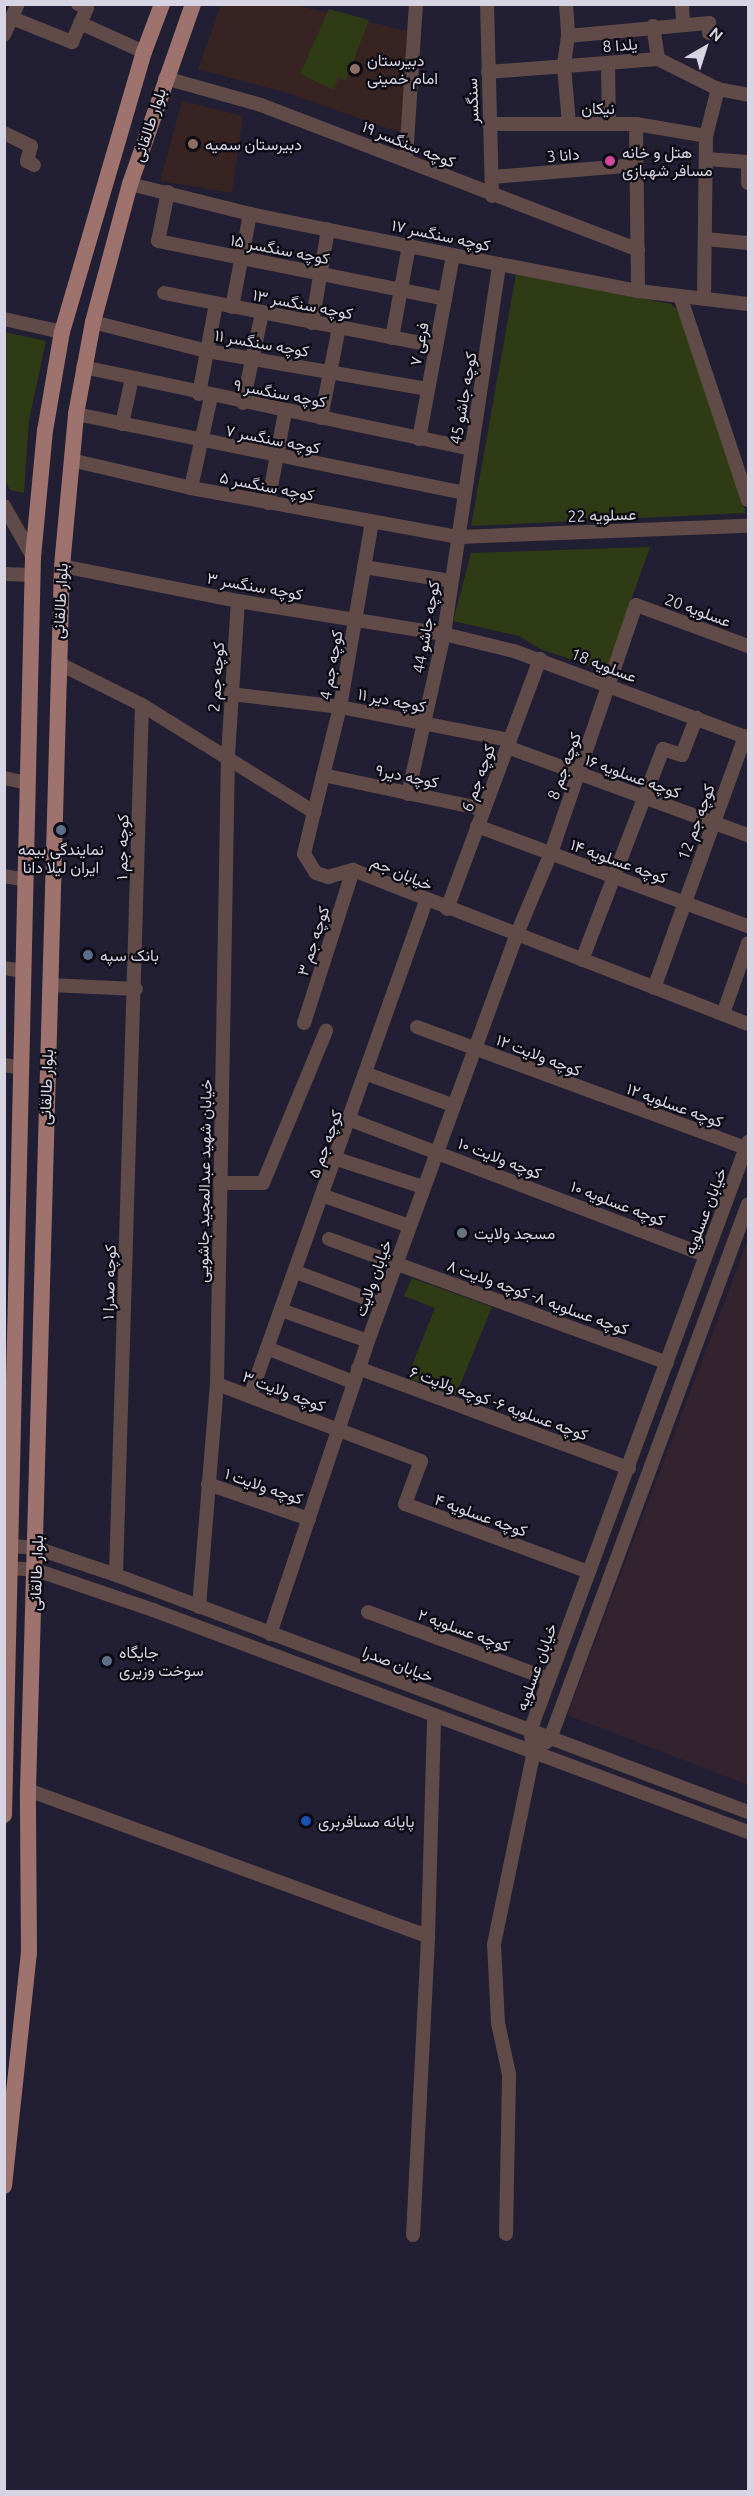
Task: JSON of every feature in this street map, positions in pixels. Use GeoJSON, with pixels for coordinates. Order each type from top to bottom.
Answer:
{"type":"FeatureCollection","features":[{"type":"Feature","properties":{"kind":"main road","name":"بلوار طالقانی"},"geometry":{"type":"LineString","coordinates":[[4,1815],[10,1546],[7,1513],[13,1066],[24,971],[33,557],[45,431],[64,324],[144,52],[162,4]]}},
{"type":"Feature","properties":{"kind":"main road","name":"بلوار طالقانی"},"geometry":{"type":"LineString","coordinates":[[4,2186],[29,1953],[27,1790],[36,1570],[58,663],[62,566],[71,460],[83,367],[93,322],[130,184],[165,78],[193,4]]}},
{"type":"Feature","properties":{"kind":"main road"},"geometry":{"type":"LineString","coordinates":[[64,324],[93,322]]}},
{"type":"Feature","properties":{"kind":"main road"},"geometry":{"type":"LineString","coordinates":[[11,1247],[43,1250]]}},
{"type":"Feature","properties":{"kind":"street"},"geometry":{"type":"LineString","coordinates":[[4,35],[18,4]]}},
{"type":"Feature","properties":{"kind":"street"},"geometry":{"type":"LineString","coordinates":[[12,18],[72,42],[87,8],[78,4]]}},
{"type":"Feature","properties":{"kind":"street"},"geometry":{"type":"LineString","coordinates":[[406,158],[416,4]]}},
{"type":"Feature","properties":{"kind":"street","name":"سنگسر"},"geometry":{"type":"LineString","coordinates":[[487,4],[492,196]]}},
{"type":"Feature","properties":{"kind":"street"},"geometry":{"type":"LineString","coordinates":[[566,4],[568,36],[564,66],[568,124]]}},
{"type":"Feature","properties":{"kind":"street"},"geometry":{"type":"LineString","coordinates":[[682,4],[682,24]]}},
{"type":"Feature","properties":{"kind":"street"},"geometry":{"type":"LineString","coordinates":[[80,23],[144,52]]}},
{"type":"Feature","properties":{"kind":"street"},"geometry":{"type":"LineString","coordinates":[[568,36],[653,26],[710,23],[709,33]]}},
{"type":"Feature","properties":{"kind":"street"},"geometry":{"type":"LineString","coordinates":[[653,26],[658,59]]}},
{"type":"Feature","properties":{"kind":"street","name":"یلدا 8"},"geometry":{"type":"LineString","coordinates":[[488,72],[658,59],[718,89],[748,95]]}},
{"type":"Feature","properties":{"kind":"street"},"geometry":{"type":"LineString","coordinates":[[608,63],[609,124]]}},
{"type":"Feature","properties":{"kind":"street","name":"کوچه سنگسر ۱۹"},"geometry":{"type":"LineString","coordinates":[[165,78],[261,105],[406,158],[492,196],[638,250]]}},
{"type":"Feature","properties":{"kind":"street"},"geometry":{"type":"LineString","coordinates":[[704,299],[706,136],[718,89]]}},
{"type":"Feature","properties":{"kind":"street","name":"نیکان"},"geometry":{"type":"LineString","coordinates":[[489,124],[636,124],[706,136]]}},
{"type":"Feature","properties":{"kind":"street"},"geometry":{"type":"LineString","coordinates":[[636,124],[638,291]]}},
{"type":"Feature","properties":{"kind":"street"},"geometry":{"type":"LineString","coordinates":[[4,133],[31,146],[27,161],[34,165]]}},
{"type":"Feature","properties":{"kind":"street"},"geometry":{"type":"LineString","coordinates":[[706,159],[748,162],[748,183]]}},
{"type":"Feature","properties":{"kind":"street","name":"دانا 3"},"geometry":{"type":"LineString","coordinates":[[493,177],[637,165]]}},
{"type":"Feature","properties":{"kind":"street","name":"کوچه سنگسر ۱۷"},"geometry":{"type":"LineString","coordinates":[[130,184],[250,214],[638,291],[748,304]]}},
{"type":"Feature","properties":{"kind":"street","name":"کوچه سنگسر ۱۵"},"geometry":{"type":"LineString","coordinates":[[168,192],[158,241],[445,299]]}},
{"type":"Feature","properties":{"kind":"street"},"geometry":{"type":"LineString","coordinates":[[232,307],[250,214]]}},
{"type":"Feature","properties":{"kind":"street"},"geometry":{"type":"LineString","coordinates":[[312,322],[328,229]]}},
{"type":"Feature","properties":{"kind":"street"},"geometry":{"type":"LineString","coordinates":[[705,239],[748,243]]}},
{"type":"Feature","properties":{"kind":"street"},"geometry":{"type":"LineString","coordinates":[[392,338],[409,245]]}},
{"type":"Feature","properties":{"kind":"street","name":"فرعی ۷"},"geometry":{"type":"LineString","coordinates":[[419,439],[453,255]]}},
{"type":"Feature","properties":{"kind":"street","name":"کوچه جاشو 45"},"geometry":{"type":"LineString","coordinates":[[458,537],[499,264]]}},
{"type":"Feature","properties":{"kind":"street","name":"کوچه سنگسر ۱۳"},"geometry":{"type":"LineString","coordinates":[[164,293],[436,346]]}},
{"type":"Feature","properties":{"kind":"street"},"geometry":{"type":"LineString","coordinates":[[680,297],[748,500]]}},
{"type":"Feature","properties":{"kind":"street"},"geometry":{"type":"LineString","coordinates":[[191,488],[200,442],[207,351],[216,304]]}},
{"type":"Feature","properties":{"kind":"street"},"geometry":{"type":"LineString","coordinates":[[243,403],[262,313]]}},
{"type":"Feature","properties":{"kind":"street"},"geometry":{"type":"LineString","coordinates":[[4,319],[64,324]]}},
{"type":"Feature","properties":{"kind":"street","name":"کوچه سنگسر ۱۱"},"geometry":{"type":"LineString","coordinates":[[93,322],[207,351],[427,389]]}},
{"type":"Feature","properties":{"kind":"street"},"geometry":{"type":"LineString","coordinates":[[321,418],[339,327]]}},
{"type":"Feature","properties":{"kind":"street","name":"کوچه سنگسر ۹"},"geometry":{"type":"LineString","coordinates":[[83,367],[285,412],[471,449]]}},
{"type":"Feature","properties":{"kind":"street"},"geometry":{"type":"LineString","coordinates":[[122,424],[132,378]]}},
{"type":"Feature","properties":{"kind":"street"},"geometry":{"type":"LineString","coordinates":[[268,503],[285,412]]}},
{"type":"Feature","properties":{"kind":"street","name":"کوچه سنگسر ۷"},"geometry":{"type":"LineString","coordinates":[[76,414],[200,442],[464,493]]}},
{"type":"Feature","properties":{"kind":"street","name":"کوچه سنگسر ۵"},"geometry":{"type":"LineString","coordinates":[[71,460],[191,488],[458,537]]}},
{"type":"Feature","properties":{"kind":"street"},"geometry":{"type":"LineString","coordinates":[[4,506],[33,557]]}},
{"type":"Feature","properties":{"kind":"street","name":"کوچه جم 4"},"geometry":{"type":"LineString","coordinates":[[314,812],[340,707],[372,522]]}},
{"type":"Feature","properties":{"kind":"street","name":"عسلویه 22"},"geometry":{"type":"LineString","coordinates":[[458,537],[748,526]]}},
{"type":"Feature","properties":{"kind":"street","name":"کوچه جاشو 44"},"geometry":{"type":"LineString","coordinates":[[408,794],[444,634],[458,537]]}},
{"type":"Feature","properties":{"kind":"street","name":"کوچه سنگسر ۳"},"geometry":{"type":"LineString","coordinates":[[62,566],[238,601],[444,634]]}},
{"type":"Feature","properties":{"kind":"street"},"geometry":{"type":"LineString","coordinates":[[364,567],[451,581]]}},
{"type":"Feature","properties":{"kind":"street"},"geometry":{"type":"LineString","coordinates":[[4,574],[33,575]]}},
{"type":"Feature","properties":{"kind":"street","name":"کوچه جم 2"},"geometry":{"type":"LineString","coordinates":[[228,755],[238,601]]}},
{"type":"Feature","properties":{"kind":"street","name":"عسلویه 20"},"geometry":{"type":"LineString","coordinates":[[636,605],[748,646]]}},
{"type":"Feature","properties":{"kind":"street","name":"کوچه جم 8"},"geometry":{"type":"LineString","coordinates":[[516,936],[551,853],[636,605]]}},
{"type":"Feature","properties":{"kind":"street","name":"عسلویه 18"},"geometry":{"type":"LineString","coordinates":[[444,634],[540,659],[747,737]]}},
{"type":"Feature","properties":{"kind":"street","name":"کوچه جم 6"},"geometry":{"type":"LineString","coordinates":[[447,909],[540,659]]}},
{"type":"Feature","properties":{"kind":"street"},"geometry":{"type":"LineString","coordinates":[[58,663],[142,705],[228,755],[314,812]]}},
{"type":"Feature","properties":{"kind":"street","name":"کوچه دیر ۱۱"},"geometry":{"type":"LineString","coordinates":[[231,694],[340,707],[424,723],[508,743]]}},
{"type":"Feature","properties":{"kind":"street","name":"کوچه جم ۱"},"geometry":{"type":"LineString","coordinates":[[135,989],[142,705]]}},
{"type":"Feature","properties":{"kind":"street"},"geometry":{"type":"LineString","coordinates":[[582,960],[616,877],[663,749],[682,755],[696,718]]}},
{"type":"Feature","properties":{"kind":"street","name":"کوچه جم 12"},"geometry":{"type":"LineString","coordinates":[[654,988],[712,823],[747,737]]}},
{"type":"Feature","properties":{"kind":"street","name":"کوچه عسلویه ۱۶"},"geometry":{"type":"LineString","coordinates":[[508,743],[578,773],[748,835]]}},
{"type":"Feature","properties":{"kind":"street","name":"خیابان شهید عبدالمجید جاشویی"},"geometry":{"type":"LineString","coordinates":[[199,1607],[217,1384],[228,755]]}},
{"type":"Feature","properties":{"kind":"street","name":"کوچه دیر۹"},"geometry":{"type":"LineString","coordinates":[[324,775],[483,809]]}},
{"type":"Feature","properties":{"kind":"street"},"geometry":{"type":"LineString","coordinates":[[4,778],[27,783]]}},
{"type":"Feature","properties":{"kind":"street","name":"خیابان جم"},"geometry":{"type":"LineString","coordinates":[[314,812],[304,854],[309,867],[328,877],[353,870],[426,901],[748,1024]]}},
{"type":"Feature","properties":{"kind":"street","name":"کوچه عسلویه ۱۴"},"geometry":{"type":"LineString","coordinates":[[477,826],[748,926]]}},
{"type":"Feature","properties":{"kind":"street","name":"کوچه جم ۳"},"geometry":{"type":"LineString","coordinates":[[304,1023],[353,870]]}},
{"type":"Feature","properties":{"kind":"street"},"geometry":{"type":"LineString","coordinates":[[4,876],[26,880]]}},
{"type":"Feature","properties":{"kind":"street","name":"کوچه جم ۵"},"geometry":{"type":"LineString","coordinates":[[250,1396],[324,1196],[426,901]]}},
{"type":"Feature","properties":{"kind":"street","name":"خیابان ولایت"},"geometry":{"type":"LineString","coordinates":[[270,1634],[353,1382],[452,1105],[516,936]]}},
{"type":"Feature","properties":{"kind":"street"},"geometry":{"type":"LineString","coordinates":[[723,1014],[748,943]]}},
{"type":"Feature","properties":{"kind":"street"},"geometry":{"type":"LineString","coordinates":[[4,968],[24,971]]}},
{"type":"Feature","properties":{"kind":"street"},"geometry":{"type":"LineString","coordinates":[[50,985],[135,989]]}},
{"type":"Feature","properties":{"kind":"street","name":"کوچه صدرا ۱"},"geometry":{"type":"LineString","coordinates":[[116,1575],[135,989]]}},
{"type":"Feature","properties":{"kind":"street","name":"کوچه ولایت ۱۲"},"geometry":{"type":"LineString","coordinates":[[417,1027],[592,1092]]}},
{"type":"Feature","properties":{"kind":"street"},"geometry":{"type":"LineString","coordinates":[[220,1183],[263,1183],[326,1031]]}},
{"type":"Feature","properties":{"kind":"street"},"geometry":{"type":"LineString","coordinates":[[367,1074],[452,1105]]}},
{"type":"Feature","properties":{"kind":"street","name":"کوچه عسلویه ۱۲"},"geometry":{"type":"LineString","coordinates":[[592,1092],[747,1145]]}},
{"type":"Feature","properties":{"kind":"street","name":"کوچه ولایت ۱۰"},"geometry":{"type":"LineString","coordinates":[[351,1120],[552,1196]]}},
{"type":"Feature","properties":{"kind":"street","name":"خیابان عسلویه"},"geometry":{"type":"LineString","coordinates":[[534,1752],[530,1731],[548,1679],[629,1468],[747,1145]]}},
{"type":"Feature","properties":{"kind":"street"},"geometry":{"type":"LineString","coordinates":[[337,1159],[423,1187]]}},
{"type":"Feature","properties":{"kind":"street"},"geometry":{"type":"LineString","coordinates":[[324,1196],[409,1226]]}},
{"type":"Feature","properties":{"kind":"street","name":"کوچه عسلویه ۱۰"},"geometry":{"type":"LineString","coordinates":[[552,1196],[705,1255]]}},
{"type":"Feature","properties":{"kind":"street"},"geometry":{"type":"LineString","coordinates":[[506,2234],[509,2074],[498,2023],[494,1944],[534,1752],[550,1739],[748,1204]]}},
{"type":"Feature","properties":{"kind":"street","name":"کوچه عسلویه ۸- کوچه ولایت ۸"},"geometry":{"type":"LineString","coordinates":[[328,1239],[667,1363]]}},
{"type":"Feature","properties":{"kind":"street"},"geometry":{"type":"LineString","coordinates":[[296,1272],[381,1304]]}},
{"type":"Feature","properties":{"kind":"street"},"geometry":{"type":"LineString","coordinates":[[281,1310],[368,1341]]}},
{"type":"Feature","properties":{"kind":"street"},"geometry":{"type":"LineString","coordinates":[[267,1348],[353,1382]]}},
{"type":"Feature","properties":{"kind":"street","name":"کوچه عسلویه ۶- کوچه ولایت ۶"},"geometry":{"type":"LineString","coordinates":[[358,1368],[629,1468]]}},
{"type":"Feature","properties":{"kind":"street","name":"کوچه ولایت ۳"},"geometry":{"type":"LineString","coordinates":[[217,1384],[421,1461]]}},
{"type":"Feature","properties":{"kind":"street","name":"کوچه عسلویه ۴"},"geometry":{"type":"LineString","coordinates":[[421,1461],[405,1504],[589,1572]]}},
{"type":"Feature","properties":{"kind":"street","name":"کوچه ولایت ۱"},"geometry":{"type":"LineString","coordinates":[[208,1484],[309,1519]]}},
{"type":"Feature","properties":{"kind":"street","name":"خیابان صدرا"},"geometry":{"type":"LineString","coordinates":[[10,1546],[36,1548],[116,1575],[748,1812]]}},
{"type":"Feature","properties":{"kind":"street","name":"خیابان صدرا"},"geometry":{"type":"LineString","coordinates":[[9,1568],[36,1570],[153,1610],[748,1832]]}},
{"type":"Feature","properties":{"kind":"street"},"geometry":{"type":"LineString","coordinates":[[153,1610],[159,1592]]}},
{"type":"Feature","properties":{"kind":"street","name":"کوچه عسلویه ۲"},"geometry":{"type":"LineString","coordinates":[[368,1612],[548,1679]]}},
{"type":"Feature","properties":{"kind":"street"},"geometry":{"type":"LineString","coordinates":[[321,1672],[327,1655]]}},
{"type":"Feature","properties":{"kind":"street"},"geometry":{"type":"LineString","coordinates":[[413,2235],[428,1936],[435,1715]]}},
{"type":"Feature","properties":{"kind":"street"},"geometry":{"type":"LineString","coordinates":[[27,1790],[428,1936]]}},
{"type":"Feature","properties":{"kind":"shaded area"},"geometry":{"type":"Polygon","coordinates":[[[221,5],[295,5],[411,32],[404,134],[291,94],[198,69],[221,5]]]}},
{"type":"Feature","properties":{"kind":"shaded area"},"geometry":{"type":"Polygon","coordinates":[[[182,101],[243,116],[232,193],[160,181],[182,101]]]}},
{"type":"Feature","properties":{"kind":"shaded area"},"geometry":{"type":"Polygon","coordinates":[[[748,1240],[748,1785],[567,1715],[748,1240]]]}},
{"type":"Feature","properties":{"kind":"green space"},"geometry":{"type":"Polygon","coordinates":[[[329,9],[369,20],[346,80],[338,78],[334,90],[300,74],[329,9]]]}},
{"type":"Feature","properties":{"kind":"green space"},"geometry":{"type":"Polygon","coordinates":[[[516,274],[671,304],[685,316],[746,513],[471,526],[516,274]]]}},
{"type":"Feature","properties":{"kind":"green space"},"geometry":{"type":"Polygon","coordinates":[[[5,332],[46,341],[29,420],[24,493],[10,490],[5,480],[5,332]]]}},
{"type":"Feature","properties":{"kind":"green space"},"geometry":{"type":"Polygon","coordinates":[[[650,547],[606,671],[540,649],[519,636],[453,621],[471,553],[650,547]]]}},
{"type":"Feature","properties":{"kind":"green space"},"geometry":{"type":"Polygon","coordinates":[[[412,1278],[492,1307],[456,1395],[407,1378],[435,1308],[404,1296],[412,1278]]]}},
{"type":"Feature","properties":{"kind":"place","name":"دبیرستان امام خمینی"},"geometry":{"type":"Point","coordinates":[355,69]}},
{"type":"Feature","properties":{"kind":"place","name":"دبیرستان سمیه"},"geometry":{"type":"Point","coordinates":[193,144]}},
{"type":"Feature","properties":{"kind":"place","name":"هتل و خانه مسافر شهبازی"},"geometry":{"type":"Point","coordinates":[610,161]}},
{"type":"Feature","properties":{"kind":"place","name":"نمایندگی بیمه ایران لیلا دانا"},"geometry":{"type":"Point","coordinates":[61,830]}},
{"type":"Feature","properties":{"kind":"place","name":"بانک سپه"},"geometry":{"type":"Point","coordinates":[88,955]}},
{"type":"Feature","properties":{"kind":"place","name":"مسجد ولایت"},"geometry":{"type":"Point","coordinates":[462,1233]}},
{"type":"Feature","properties":{"kind":"place","name":"جایگاه سوخت وزیری"},"geometry":{"type":"Point","coordinates":[107,1661]}},
{"type":"Feature","properties":{"kind":"place","name":"پایانه مسافربری"},"geometry":{"type":"Point","coordinates":[306,1821]}}]}
